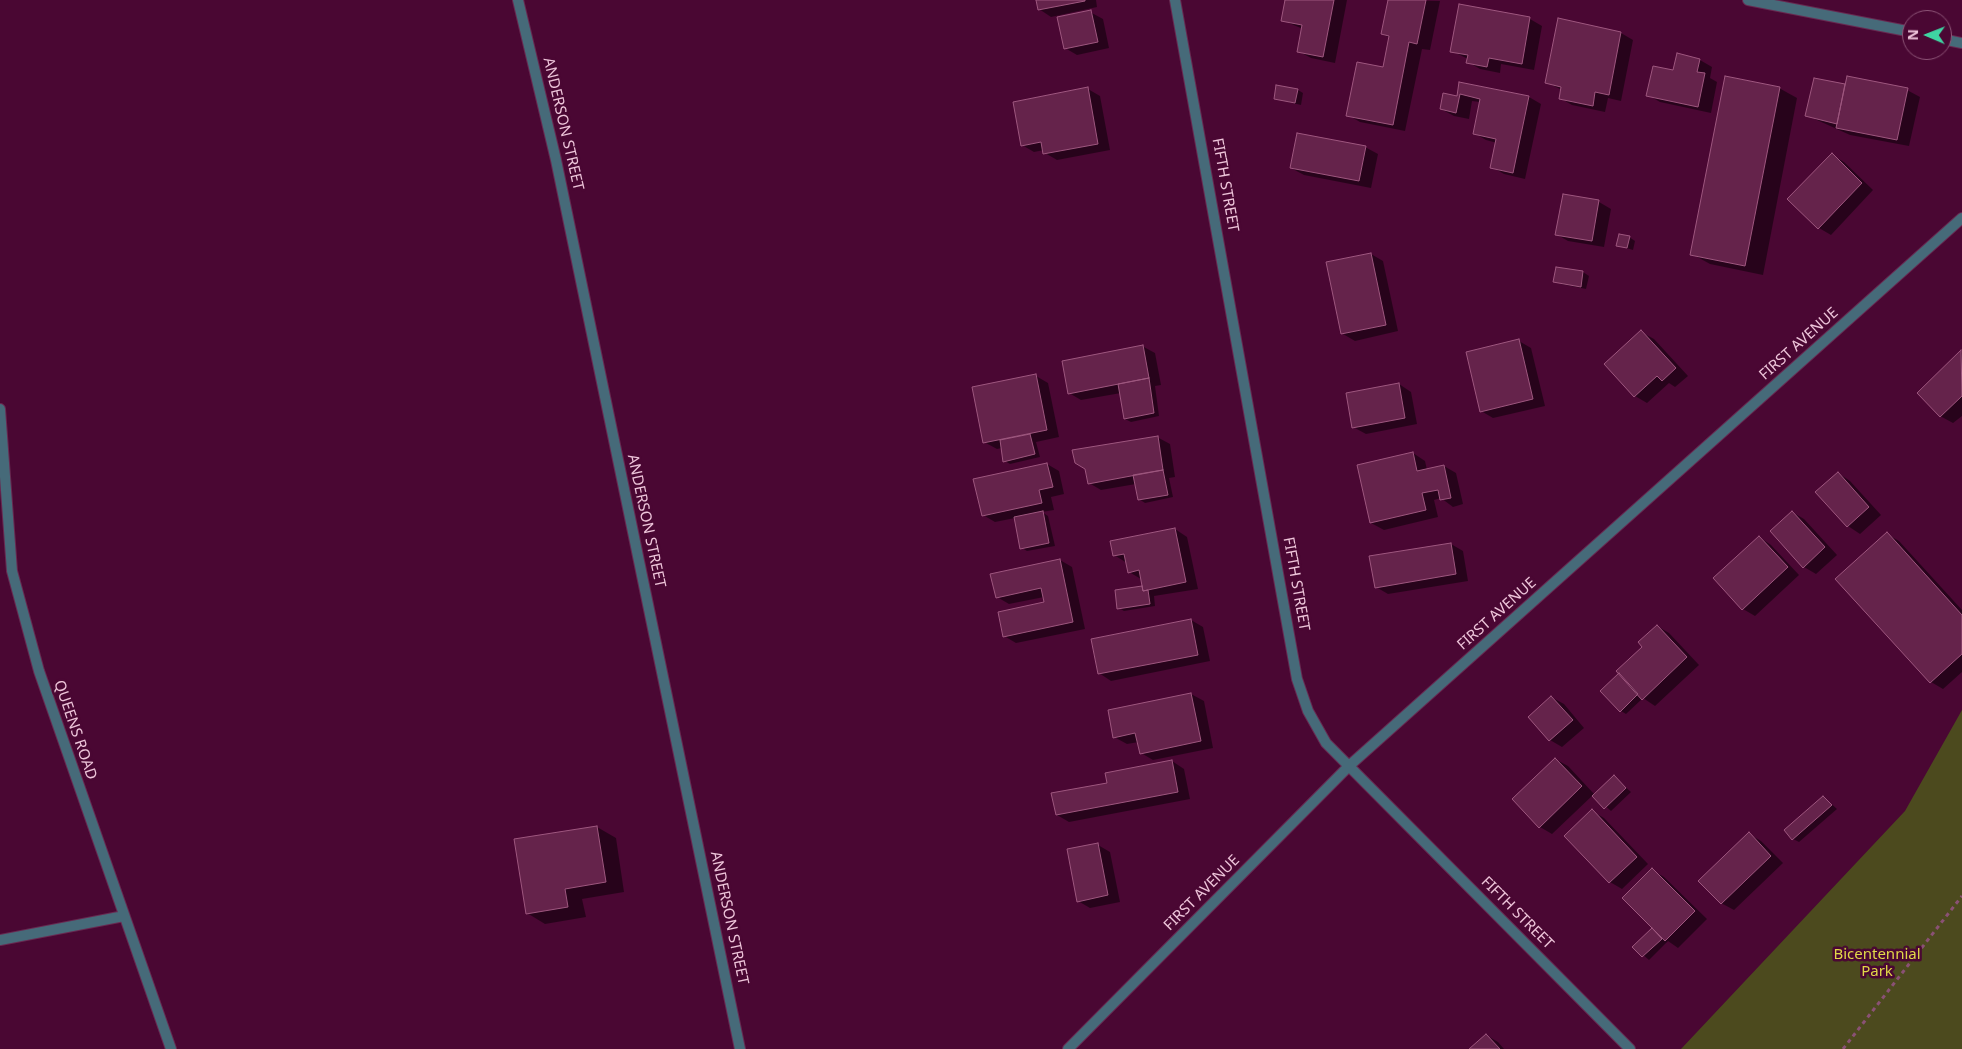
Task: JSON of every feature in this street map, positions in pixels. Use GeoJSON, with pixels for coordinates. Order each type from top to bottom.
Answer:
{"type":"FeatureCollection","features":[{"type":"Feature","properties":{"kind":"street","name":"ANDERSON STREET"},"geometry":{"type":"LineString","coordinates":[[518,0],[556,160],[740,1049]]}},
{"type":"Feature","properties":{"kind":"street","name":"FIFTH STREET"},"geometry":{"type":"LineString","coordinates":[[1175,0],[1297,679],[1308,711],[1326,743],[1350,765],[1630,1049]]}},
{"type":"Feature","properties":{"kind":"street"},"geometry":{"type":"LineString","coordinates":[[1748,0],[1902,30]]}},
{"type":"Feature","properties":{"kind":"street","name":"FIRST AVENUE"},"geometry":{"type":"LineString","coordinates":[[1068,1049],[1350,765],[1962,218]]}},
{"type":"Feature","properties":{"kind":"street","name":"QUEENS ROAD"},"geometry":{"type":"LineString","coordinates":[[0,409],[12,571],[39,671],[171,1049]]}},
{"type":"Feature","properties":{"kind":"street"},"geometry":{"type":"LineString","coordinates":[[0,940],[124,916]]}},
{"type":"Feature","properties":{"kind":"path"},"geometry":{"type":"LineString","coordinates":[[1843,1049],[1962,896]]}},
{"type":"Feature","properties":{"kind":"green space","name":"Bicentennial Park"},"geometry":{"type":"Polygon","coordinates":[[[1962,710],[1962,1049],[1681,1049],[1905,811],[1962,710]]]}},
{"type":"Feature","properties":{"kind":"building"},"geometry":{"type":"Polygon","coordinates":[[[1036,0],[1085,0],[1085,1],[1038,10],[1036,0]]]}},
{"type":"Feature","properties":{"kind":"building"},"geometry":{"type":"Polygon","coordinates":[[[1285,0],[1334,0],[1323,57],[1297,52],[1302,25],[1281,21],[1285,0]]]}},
{"type":"Feature","properties":{"kind":"building"},"geometry":{"type":"Polygon","coordinates":[[[1388,0],[1426,0],[1417,44],[1409,42],[1393,125],[1346,116],[1357,62],[1383,67],[1389,36],[1381,34],[1388,0]]]}},
{"type":"Feature","properties":{"kind":"building"},"geometry":{"type":"Polygon","coordinates":[[[1459,4],[1530,17],[1522,64],[1489,58],[1487,67],[1466,63],[1468,55],[1450,52],[1459,4]]]}},
{"type":"Feature","properties":{"kind":"building"},"geometry":{"type":"Polygon","coordinates":[[[1091,10],[1098,42],[1064,49],[1057,17],[1091,10]]]}},
{"type":"Feature","properties":{"kind":"building"},"geometry":{"type":"Polygon","coordinates":[[[1558,18],[1621,32],[1609,95],[1595,92],[1593,106],[1559,99],[1561,87],[1545,83],[1558,18]]]}},
{"type":"Feature","properties":{"kind":"building"},"geometry":{"type":"Polygon","coordinates":[[[1677,53],[1700,59],[1697,72],[1705,73],[1698,107],[1646,96],[1653,66],[1673,70],[1677,53]]]}},
{"type":"Feature","properties":{"kind":"building"},"geometry":{"type":"Polygon","coordinates":[[[1725,76],[1780,87],[1745,266],[1690,255],[1725,76]]]}},
{"type":"Feature","properties":{"kind":"building"},"geometry":{"type":"Polygon","coordinates":[[[1847,76],[1908,88],[1897,140],[1836,128],[1847,76]]]}},
{"type":"Feature","properties":{"kind":"building"},"geometry":{"type":"Polygon","coordinates":[[[1814,78],[1845,84],[1837,124],[1805,116],[1814,78]]]}},
{"type":"Feature","properties":{"kind":"building"},"geometry":{"type":"Polygon","coordinates":[[[1459,82],[1529,96],[1513,173],[1490,168],[1496,139],[1473,134],[1480,99],[1460,94],[1456,113],[1440,109],[1443,93],[1457,96],[1459,82]]]}},
{"type":"Feature","properties":{"kind":"building"},"geometry":{"type":"Polygon","coordinates":[[[1276,85],[1298,89],[1295,103],[1274,99],[1276,85]]]}},
{"type":"Feature","properties":{"kind":"building"},"geometry":{"type":"Polygon","coordinates":[[[1088,87],[1098,144],[1043,154],[1041,142],[1021,146],[1013,102],[1088,87]]]}},
{"type":"Feature","properties":{"kind":"building"},"geometry":{"type":"Polygon","coordinates":[[[1297,133],[1366,146],[1359,181],[1290,168],[1297,133]]]}},
{"type":"Feature","properties":{"kind":"building"},"geometry":{"type":"Polygon","coordinates":[[[1832,153],[1862,183],[1818,229],[1787,199],[1832,153]]]}},
{"type":"Feature","properties":{"kind":"building"},"geometry":{"type":"Polygon","coordinates":[[[1563,194],[1599,200],[1592,241],[1555,235],[1563,194]]]}},
{"type":"Feature","properties":{"kind":"building"},"geometry":{"type":"Polygon","coordinates":[[[1619,234],[1630,236],[1627,248],[1616,246],[1619,234]]]}},
{"type":"Feature","properties":{"kind":"building"},"geometry":{"type":"Polygon","coordinates":[[[1371,253],[1386,325],[1341,334],[1326,262],[1371,253]]]}},
{"type":"Feature","properties":{"kind":"building"},"geometry":{"type":"Polygon","coordinates":[[[1556,267],[1583,271],[1581,287],[1553,282],[1556,267]]]}},
{"type":"Feature","properties":{"kind":"building"},"geometry":{"type":"Polygon","coordinates":[[[1641,330],[1676,368],[1662,381],[1657,376],[1634,397],[1604,364],[1641,330]]]}},
{"type":"Feature","properties":{"kind":"building"},"geometry":{"type":"Polygon","coordinates":[[[1519,339],[1533,399],[1480,412],[1466,352],[1519,339]]]}},
{"type":"Feature","properties":{"kind":"building"},"geometry":{"type":"Polygon","coordinates":[[[1143,345],[1149,378],[1068,394],[1062,361],[1143,345]]]}},
{"type":"Feature","properties":{"kind":"building"},"geometry":{"type":"Polygon","coordinates":[[[1961,350],[1962,396],[1940,417],[1917,393],[1961,350]]]}},
{"type":"Feature","properties":{"kind":"building"},"geometry":{"type":"Polygon","coordinates":[[[1036,374],[1047,430],[983,443],[972,387],[1036,374]]]}},
{"type":"Feature","properties":{"kind":"building"},"geometry":{"type":"Polygon","coordinates":[[[1149,378],[1154,413],[1124,419],[1118,384],[1149,378]]]}},
{"type":"Feature","properties":{"kind":"building"},"geometry":{"type":"Polygon","coordinates":[[[1399,383],[1405,418],[1352,428],[1346,393],[1399,383]]]}},
{"type":"Feature","properties":{"kind":"building"},"geometry":{"type":"Polygon","coordinates":[[[1030,434],[1035,454],[1003,462],[1000,440],[1030,434]]]}},
{"type":"Feature","properties":{"kind":"building"},"geometry":{"type":"Polygon","coordinates":[[[1158,436],[1163,470],[1088,484],[1085,469],[1075,463],[1072,450],[1158,436]]]}},
{"type":"Feature","properties":{"kind":"building"},"geometry":{"type":"Polygon","coordinates":[[[1413,452],[1417,471],[1444,465],[1451,498],[1440,500],[1438,490],[1422,493],[1426,510],[1370,523],[1357,465],[1413,452]]]}},
{"type":"Feature","properties":{"kind":"building"},"geometry":{"type":"Polygon","coordinates":[[[1047,463],[1053,487],[1039,490],[1042,503],[982,516],[973,479],[1047,463]]]}},
{"type":"Feature","properties":{"kind":"building"},"geometry":{"type":"Polygon","coordinates":[[[1163,470],[1168,495],[1138,500],[1133,475],[1163,470]]]}},
{"type":"Feature","properties":{"kind":"building"},"geometry":{"type":"Polygon","coordinates":[[[1838,472],[1869,507],[1847,527],[1815,492],[1838,472]]]}},
{"type":"Feature","properties":{"kind":"building"},"geometry":{"type":"Polygon","coordinates":[[[1043,511],[1049,543],[1020,549],[1014,517],[1043,511]]]}},
{"type":"Feature","properties":{"kind":"building"},"geometry":{"type":"Polygon","coordinates":[[[1792,511],[1825,547],[1803,568],[1770,531],[1792,511]]]}},
{"type":"Feature","properties":{"kind":"building"},"geometry":{"type":"Polygon","coordinates":[[[1175,528],[1186,582],[1143,591],[1139,570],[1128,573],[1124,554],[1113,556],[1110,541],[1175,528]]]}},
{"type":"Feature","properties":{"kind":"building"},"geometry":{"type":"Polygon","coordinates":[[[1887,532],[1962,615],[1962,654],[1930,683],[1835,579],[1887,532]]]}},
{"type":"Feature","properties":{"kind":"building"},"geometry":{"type":"Polygon","coordinates":[[[1759,536],[1788,567],[1742,610],[1713,578],[1759,536]]]}},
{"type":"Feature","properties":{"kind":"building"},"geometry":{"type":"Polygon","coordinates":[[[1451,543],[1456,574],[1375,588],[1369,556],[1451,543]]]}},
{"type":"Feature","properties":{"kind":"building"},"geometry":{"type":"Polygon","coordinates":[[[1060,559],[1073,622],[1003,637],[998,612],[1044,602],[1041,588],[996,598],[990,574],[1060,559]]]}},
{"type":"Feature","properties":{"kind":"building"},"geometry":{"type":"Polygon","coordinates":[[[1142,586],[1143,591],[1148,590],[1150,604],[1117,609],[1115,590],[1142,586]]]}},
{"type":"Feature","properties":{"kind":"building"},"geometry":{"type":"Polygon","coordinates":[[[1191,619],[1198,655],[1098,674],[1091,639],[1191,619]]]}},
{"type":"Feature","properties":{"kind":"building"},"geometry":{"type":"Polygon","coordinates":[[[1657,625],[1687,657],[1642,700],[1616,671],[1642,647],[1638,642],[1657,625]]]}},
{"type":"Feature","properties":{"kind":"building"},"geometry":{"type":"Polygon","coordinates":[[[1619,673],[1638,694],[1620,712],[1600,691],[1619,673]]]}},
{"type":"Feature","properties":{"kind":"building"},"geometry":{"type":"Polygon","coordinates":[[[1191,693],[1201,741],[1140,754],[1135,733],[1113,738],[1108,710],[1191,693]]]}},
{"type":"Feature","properties":{"kind":"building"},"geometry":{"type":"Polygon","coordinates":[[[1551,696],[1573,720],[1549,741],[1528,717],[1551,696]]]}},
{"type":"Feature","properties":{"kind":"building"},"geometry":{"type":"Polygon","coordinates":[[[1555,758],[1582,786],[1539,828],[1512,799],[1555,758]]]}},
{"type":"Feature","properties":{"kind":"building"},"geometry":{"type":"Polygon","coordinates":[[[1172,760],[1178,792],[1056,815],[1051,793],[1107,783],[1105,773],[1172,760]]]}},
{"type":"Feature","properties":{"kind":"building"},"geometry":{"type":"Polygon","coordinates":[[[1614,775],[1626,788],[1604,809],[1592,796],[1614,775]]]}},
{"type":"Feature","properties":{"kind":"building"},"geometry":{"type":"Polygon","coordinates":[[[1823,796],[1832,805],[1792,840],[1784,830],[1823,796]]]}},
{"type":"Feature","properties":{"kind":"building"},"geometry":{"type":"Polygon","coordinates":[[[1592,809],[1637,857],[1609,883],[1564,836],[1592,809]]]}},
{"type":"Feature","properties":{"kind":"building"},"geometry":{"type":"Polygon","coordinates":[[[597,826],[606,882],[565,889],[568,907],[526,914],[514,839],[597,826]]]}},
{"type":"Feature","properties":{"kind":"building"},"geometry":{"type":"Polygon","coordinates":[[[1749,832],[1771,856],[1721,904],[1698,881],[1749,832]]]}},
{"type":"Feature","properties":{"kind":"building"},"geometry":{"type":"Polygon","coordinates":[[[1098,843],[1108,895],[1077,902],[1067,849],[1098,843]]]}},
{"type":"Feature","properties":{"kind":"building"},"geometry":{"type":"Polygon","coordinates":[[[1652,868],[1695,911],[1665,941],[1622,898],[1652,868]]]}},
{"type":"Feature","properties":{"kind":"building"},"geometry":{"type":"Polygon","coordinates":[[[1652,928],[1662,939],[1642,957],[1632,947],[1652,928]]]}},
{"type":"Feature","properties":{"kind":"building"},"geometry":{"type":"Polygon","coordinates":[[[1486,1034],[1500,1049],[1469,1049],[1486,1034]]]}}]}
